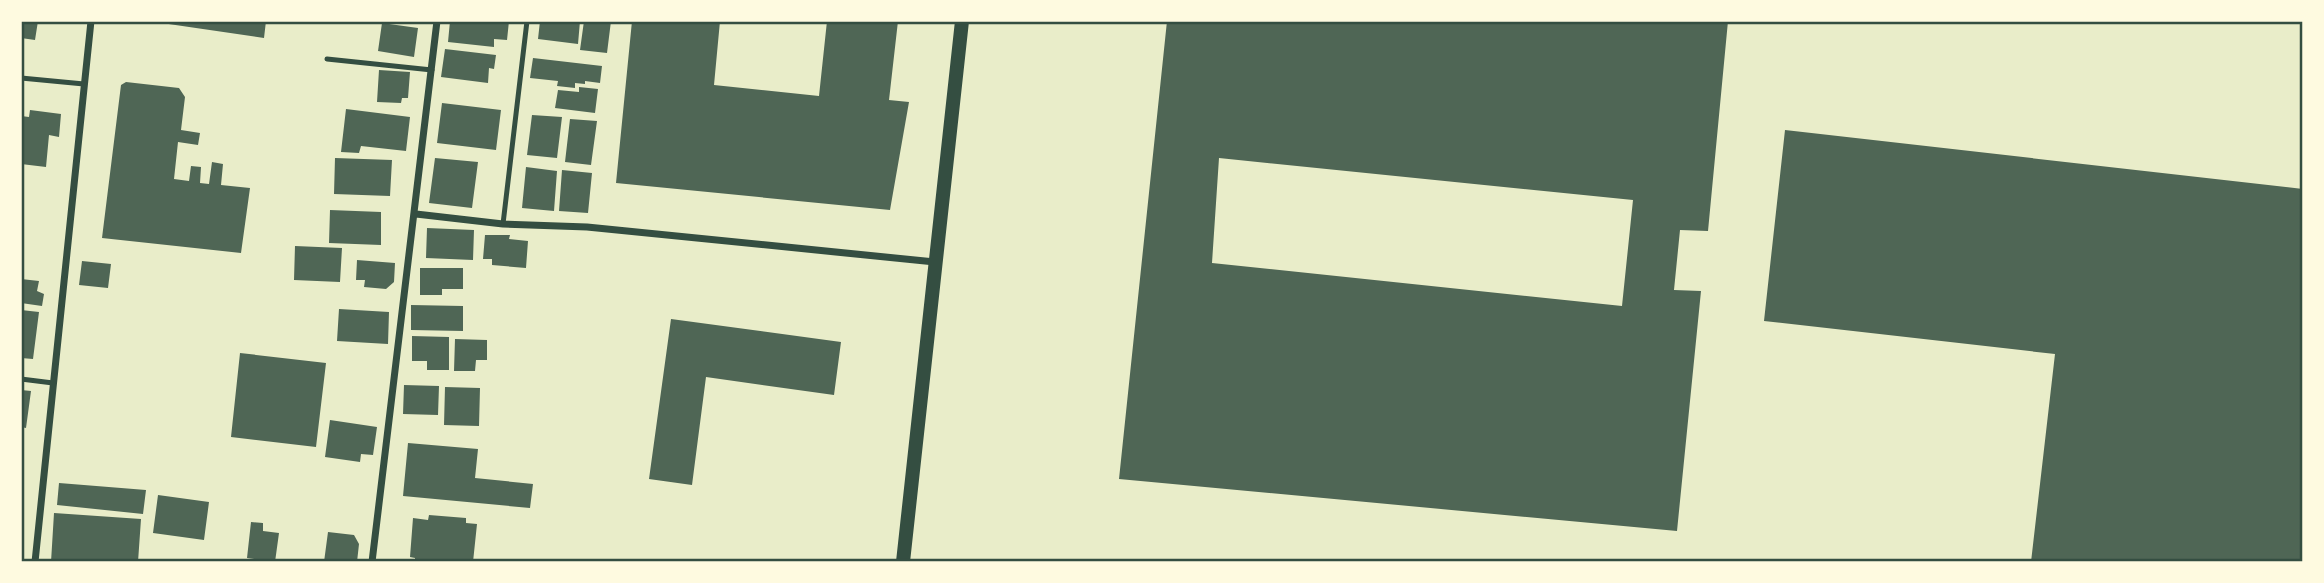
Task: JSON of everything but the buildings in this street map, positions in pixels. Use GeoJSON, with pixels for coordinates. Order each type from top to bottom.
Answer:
{"type":"FeatureCollection","features":[{"type":"Feature","properties":{"kind":"main road"},"geometry":{"type":"LineString","coordinates":[[903,562],[962,21]]}},
{"type":"Feature","properties":{"kind":"street"},"geometry":{"type":"LineString","coordinates":[[34,562],[92,21]]}},
{"type":"Feature","properties":{"kind":"street"},"geometry":{"type":"LineString","coordinates":[[372,562],[438,21]]}},
{"type":"Feature","properties":{"kind":"street"},"geometry":{"type":"LineString","coordinates":[[416,214],[503,224],[587,226],[936,262]]}},
{"type":"Feature","properties":{"kind":"lane"},"geometry":{"type":"LineString","coordinates":[[503,224],[527,21]]}},
{"type":"Feature","properties":{"kind":"lane"},"geometry":{"type":"LineString","coordinates":[[327,59],[432,70]]}},
{"type":"Feature","properties":{"kind":"lane"},"geometry":{"type":"LineString","coordinates":[[21,78],[84,84]]}},
{"type":"Feature","properties":{"kind":"lane"},"geometry":{"type":"LineString","coordinates":[[21,379],[53,383]]}}]}
